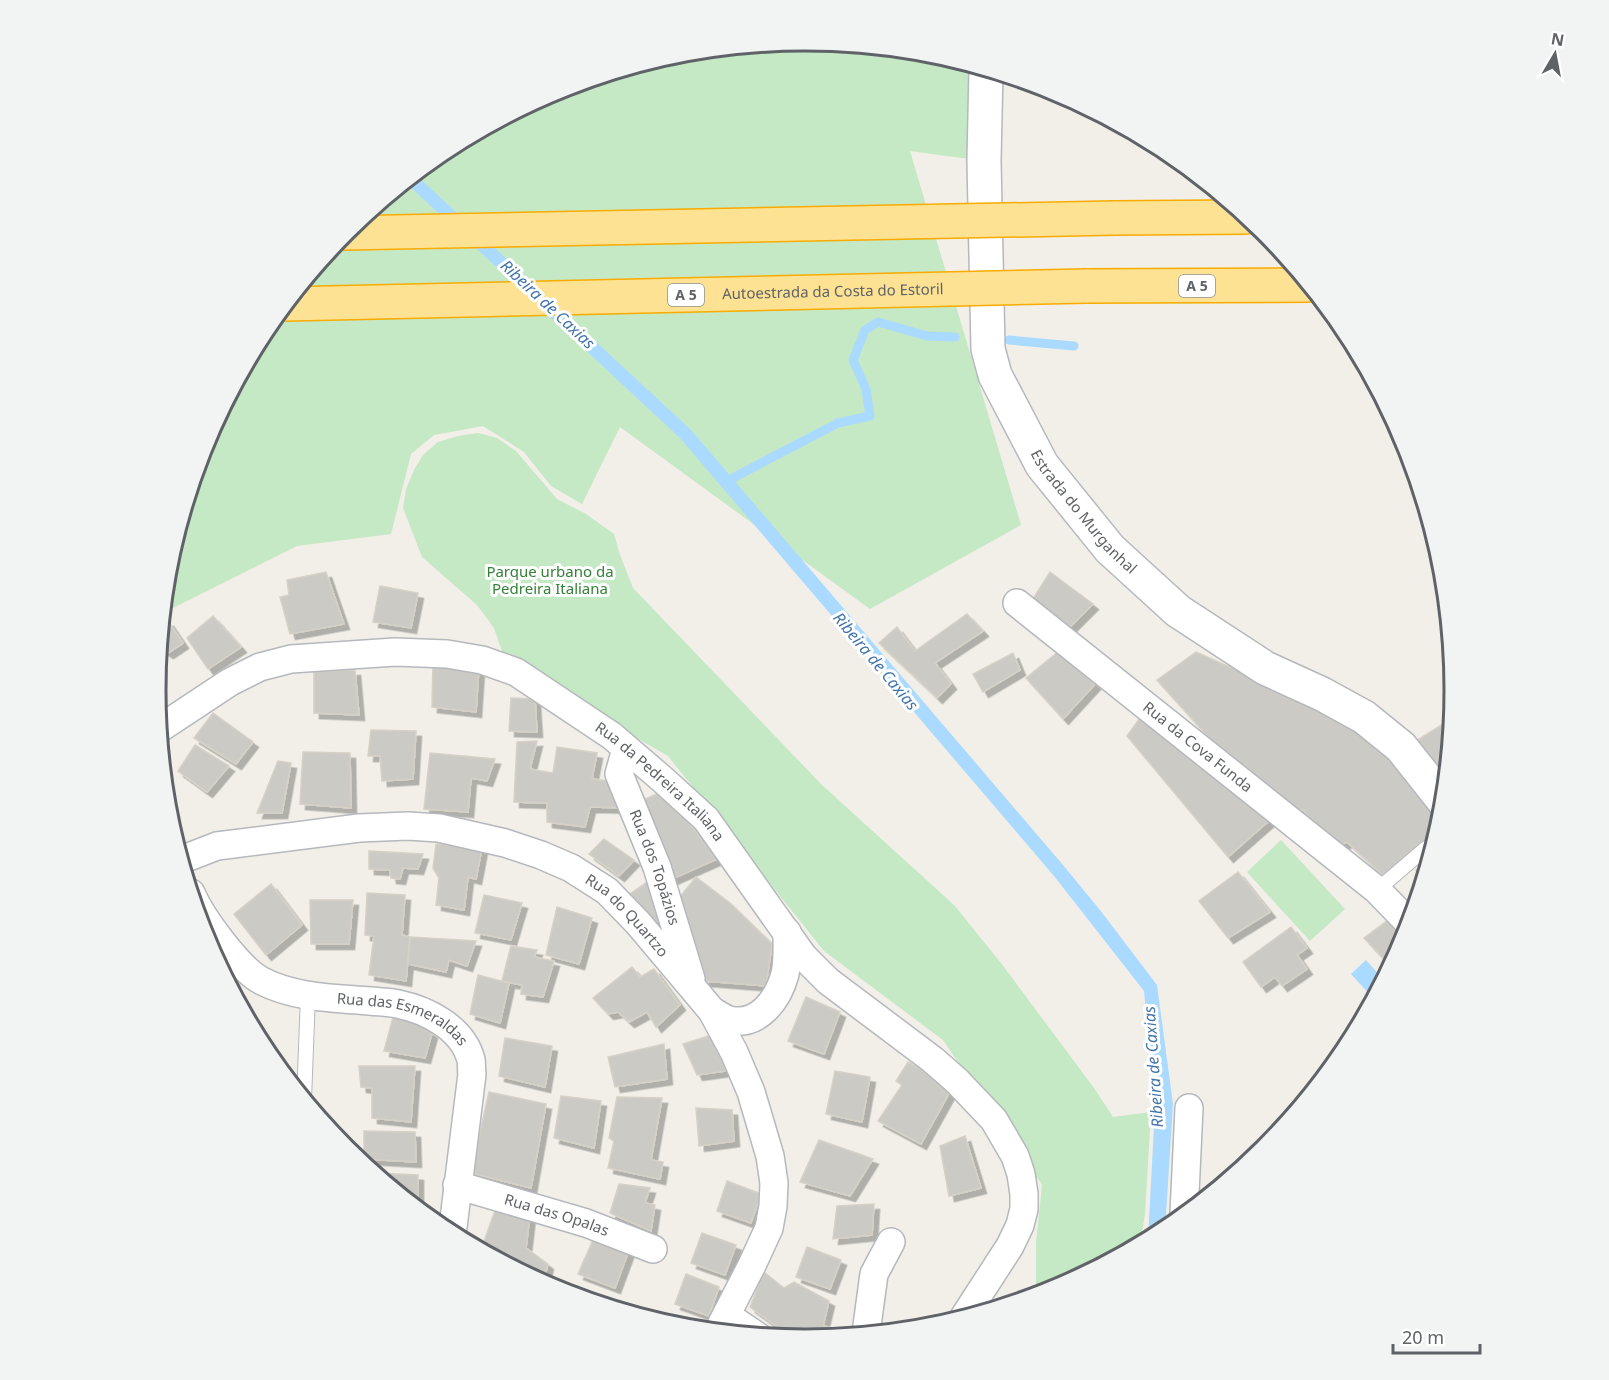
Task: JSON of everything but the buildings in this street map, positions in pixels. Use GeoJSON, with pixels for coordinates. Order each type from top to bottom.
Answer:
{"type":"FeatureCollection","features":[{"type":"Feature","properties":{"kind":"highway"},"geometry":{"type":"LineString","coordinates":[[359,233],[1233,216]]}},
{"type":"Feature","properties":{"kind":"highway","name":"Autoestrada da Costa do Estoril"},"geometry":{"type":"LineString","coordinates":[[296,304],[1086,286],[1298,285]]}},
{"type":"Feature","properties":{"kind":"street","name":"Estrada do Murganhal"},"geometry":{"type":"LineString","coordinates":[[986,78],[984,161],[988,349],[995,375],[1042,465],[1110,549],[1178,611],[1265,668],[1322,694],[1364,717],[1401,747],[1435,790]]}},
{"type":"Feature","properties":{"kind":"street","name":"Rua da Cova Funda"},"geometry":{"type":"LineString","coordinates":[[1017,603],[1377,890],[1402,916]]}},
{"type":"Feature","properties":{"kind":"street","name":"Rua da Pedreira Italiana"},"geometry":{"type":"LineString","coordinates":[[167,724],[230,682],[260,667],[291,659],[395,652],[447,654],[482,660],[516,672],[612,736],[706,819],[803,956],[828,981],[933,1060],[957,1081],[994,1120],[1015,1155],[1024,1194],[1023,1209],[1020,1225],[1010,1246],[971,1307]]}},
{"type":"Feature","properties":{"kind":"street","name":"Rua dos Topázios"},"geometry":{"type":"LineString","coordinates":[[626,748],[619,774],[657,867],[694,989]]}},
{"type":"Feature","properties":{"kind":"street","name":"Rua do Quartzo"},"geometry":{"type":"LineString","coordinates":[[188,857],[217,846],[359,828],[408,826],[439,828],[505,843],[541,855],[571,868],[606,891],[638,922],[712,1011],[734,1052],[751,1092],[770,1156],[774,1183],[769,1228],[723,1322]]}},
{"type":"Feature","properties":{"kind":"street","name":"Rua das Esmeraldas"},"geometry":{"type":"LineString","coordinates":[[210,925],[242,966],[261,980],[281,989],[308,995],[397,1004],[422,1012],[446,1024],[463,1042],[471,1060],[472,1074],[453,1224]]}},
{"type":"Feature","properties":{"kind":"street"},"geometry":{"type":"LineString","coordinates":[[712,1011],[726,1019],[738,1021],[750,1020],[761,1015],[781,986],[787,959],[787,932]]}},
{"type":"Feature","properties":{"kind":"street"},"geometry":{"type":"LineString","coordinates":[[1185,1203],[1189,1108]]}},
{"type":"Feature","properties":{"kind":"street","name":"Rua das Opalas"},"geometry":{"type":"LineString","coordinates":[[457,1185],[586,1223],[652,1249]]}},
{"type":"Feature","properties":{"kind":"street"},"geometry":{"type":"LineString","coordinates":[[867,1326],[874,1274],[891,1242]]}},
{"type":"Feature","properties":{"kind":"lane"},"geometry":{"type":"LineString","coordinates":[[1377,890],[1423,851]]}},
{"type":"Feature","properties":{"kind":"lane"},"geometry":{"type":"LineString","coordinates":[[304,1087],[308,995]]}},
{"type":"Feature","properties":{"kind":"green space"},"geometry":{"type":"Polygon","coordinates":[[[763,52],[846,52],[929,63],[986,78],[984,161],[910,151],[1021,525],[870,609],[620,427],[582,504],[551,486],[524,452],[483,426],[434,435],[411,454],[391,534],[297,546],[171,609],[187,525],[199,485],[231,407],[251,370],[298,301],[353,238],[383,210],[449,159],[522,117],[599,85],[680,63],[721,56],[763,52]]]}},
{"type":"Feature","properties":{"kind":"green space","name":"Parque urbano da Pedreira Italiana"},"geometry":{"type":"Polygon","coordinates":[[[478,433],[497,438],[516,451],[557,499],[586,514],[614,534],[633,588],[822,785],[954,905],[1001,963],[1113,1117],[1151,1112],[1142,1232],[1087,1263],[1036,1285],[1036,1243],[1042,1185],[943,1040],[824,951],[668,756],[506,663],[494,628],[477,605],[422,557],[403,508],[406,489],[423,455],[438,442],[478,433]]]}},
{"type":"Feature","properties":{"kind":"green space"},"geometry":{"type":"Polygon","coordinates":[[[1281,840],[1345,909],[1310,941],[1247,872],[1281,840]]]}},
{"type":"Feature","properties":{"kind":"water","name":"Ribeira de Caxias"},"geometry":{"type":"Polygon","coordinates":[[[421,179],[691,430],[1063,865],[1157,985],[1173,1104],[1166,1217],[1149,1228],[1155,1108],[1144,991],[1054,876],[680,438],[411,187],[421,179]]]}},
{"type":"Feature","properties":{"kind":"water"},"geometry":{"type":"Polygon","coordinates":[[[1366,960],[1378,973],[1368,992],[1351,974],[1366,960]]]}},
{"type":"Feature","properties":{"kind":"waterway"},"geometry":{"type":"LineString","coordinates":[[725,482],[838,423],[870,416],[866,389],[853,360],[865,330],[878,322],[927,336],[955,337]]}},
{"type":"Feature","properties":{"kind":"waterway"},"geometry":{"type":"LineString","coordinates":[[1009,340],[1074,346]]}}]}
